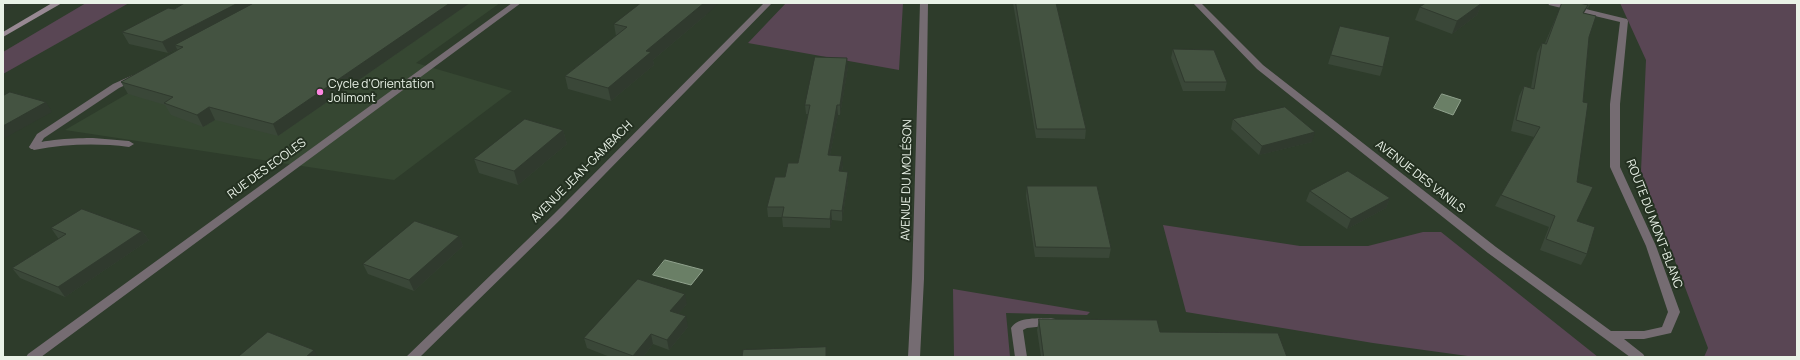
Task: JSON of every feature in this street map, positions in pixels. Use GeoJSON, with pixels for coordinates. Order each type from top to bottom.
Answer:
{"type":"FeatureCollection","features":[{"type":"Feature","properties":{"kind":"main road"},"geometry":{"type":"LineString","coordinates":[[3,35],[58,3]]}},
{"type":"Feature","properties":{"kind":"street","name":"RUE DES ECOLES"},"geometry":{"type":"LineString","coordinates":[[32,357],[517,3]]}},
{"type":"Feature","properties":{"kind":"street","name":"AVENUE JEAN-GAMBACH"},"geometry":{"type":"LineString","coordinates":[[412,357],[552,221],[768,3]]}},
{"type":"Feature","properties":{"kind":"street","name":"AVENUE DU MOLÉSON"},"geometry":{"type":"LineString","coordinates":[[914,357],[918,280],[924,3]]}},
{"type":"Feature","properties":{"kind":"street","name":"AVENUE DES VANILS"},"geometry":{"type":"LineString","coordinates":[[1197,3],[1260,67],[1492,250],[1639,357]]}},
{"type":"Feature","properties":{"kind":"street","name":"ROUTE DU MONT-BLANC"},"geometry":{"type":"LineString","coordinates":[[1552,3],[1624,21],[1615,104],[1615,167],[1651,246],[1674,312],[1667,330],[1644,335],[1610,335]]}},
{"type":"Feature","properties":{"kind":"street"},"geometry":{"type":"LineString","coordinates":[[129,144],[101,140],[64,141],[34,147],[40,136],[116,86],[144,72]]}},
{"type":"Feature","properties":{"kind":"street"},"geometry":{"type":"LineString","coordinates":[[1021,357],[1017,328],[1025,324],[1060,322]]}},
{"type":"Feature","properties":{"kind":"shaded area"},"geometry":{"type":"Polygon","coordinates":[[[86,3],[129,3],[3,74],[3,52],[86,3]]]}},
{"type":"Feature","properties":{"kind":"shaded area","name":"Cycle d'Orientation Jolimont"},"geometry":{"type":"Polygon","coordinates":[[[284,3],[500,3],[416,63],[512,91],[394,180],[65,130],[284,3]]]}},
{"type":"Feature","properties":{"kind":"shaded area"},"geometry":{"type":"Polygon","coordinates":[[[786,3],[903,3],[899,70],[748,43],[786,3]]]}},
{"type":"Feature","properties":{"kind":"shaded area"},"geometry":{"type":"Polygon","coordinates":[[[1620,3],[1797,3],[1797,357],[1704,357],[1708,348],[1641,171],[1646,60],[1620,3]]]}},
{"type":"Feature","properties":{"kind":"shaded area"},"geometry":{"type":"Polygon","coordinates":[[[1442,94],[1461,100],[1453,115],[1434,108],[1442,94]]]}},
{"type":"Feature","properties":{"kind":"shaded area"},"geometry":{"type":"Polygon","coordinates":[[[1163,225],[1300,246],[1368,246],[1423,232],[1441,232],[1598,357],[1475,357],[1373,343],[1186,312],[1163,225]]]}},
{"type":"Feature","properties":{"kind":"shaded area"},"geometry":{"type":"Polygon","coordinates":[[[665,260],[703,270],[691,285],[653,275],[665,260]]]}},
{"type":"Feature","properties":{"kind":"shaded area"},"geometry":{"type":"Polygon","coordinates":[[[953,289],[1090,312],[1087,315],[1006,313],[1010,357],[954,357],[953,289]]]}},
{"type":"Feature","properties":{"kind":"building"},"geometry":{"type":"Polygon","coordinates":[[[185,3],[238,3],[162,42],[122,32],[168,8],[174,9],[185,3]]]}},
{"type":"Feature","properties":{"kind":"building"},"geometry":{"type":"Polygon","coordinates":[[[254,3],[450,3],[273,124],[209,107],[197,115],[164,103],[173,97],[121,82],[183,47],[175,45],[254,3]]]}},
{"type":"Feature","properties":{"kind":"building"},"geometry":{"type":"Polygon","coordinates":[[[641,3],[704,3],[646,51],[651,52],[608,88],[565,76],[627,27],[614,24],[641,3]]]}},
{"type":"Feature","properties":{"kind":"building"},"geometry":{"type":"Polygon","coordinates":[[[1016,3],[1056,3],[1086,129],[1037,129],[1016,3]]]}},
{"type":"Feature","properties":{"kind":"building"},"geometry":{"type":"Polygon","coordinates":[[[1426,3],[1482,3],[1457,21],[1420,7],[1426,3]]]}},
{"type":"Feature","properties":{"kind":"building"},"geometry":{"type":"Polygon","coordinates":[[[1562,3],[1579,3],[1588,5],[1583,13],[1596,16],[1589,37],[1583,102],[1588,103],[1577,182],[1593,187],[1577,221],[1595,227],[1587,254],[1546,239],[1555,216],[1501,195],[1540,127],[1516,120],[1524,86],[1534,89],[1542,43],[1546,44],[1562,3]]]}},
{"type":"Feature","properties":{"kind":"building"},"geometry":{"type":"Polygon","coordinates":[[[1340,26],[1390,37],[1383,67],[1331,55],[1340,26]]]}},
{"type":"Feature","properties":{"kind":"building"},"geometry":{"type":"Polygon","coordinates":[[[1173,49],[1214,50],[1227,82],[1185,82],[1173,49]]]}},
{"type":"Feature","properties":{"kind":"building"},"geometry":{"type":"Polygon","coordinates":[[[815,57],[847,58],[840,105],[837,105],[828,155],[842,156],[839,171],[848,172],[842,211],[831,210],[830,219],[782,217],[784,207],[767,207],[775,177],[785,177],[788,163],[798,163],[810,105],[805,105],[815,57]]]}},
{"type":"Feature","properties":{"kind":"building"},"geometry":{"type":"Polygon","coordinates":[[[10,92],[46,102],[3,126],[3,96],[10,92]]]}},
{"type":"Feature","properties":{"kind":"building"},"geometry":{"type":"Polygon","coordinates":[[[1285,107],[1315,132],[1262,146],[1233,119],[1285,107]]]}},
{"type":"Feature","properties":{"kind":"building"},"geometry":{"type":"Polygon","coordinates":[[[525,119],[563,130],[514,171],[474,159],[525,119]]]}},
{"type":"Feature","properties":{"kind":"building"},"geometry":{"type":"Polygon","coordinates":[[[1348,171],[1390,198],[1351,219],[1310,191],[1348,171]]]}},
{"type":"Feature","properties":{"kind":"building"},"geometry":{"type":"Polygon","coordinates":[[[1027,186],[1097,186],[1111,248],[1036,247],[1027,186]]]}},
{"type":"Feature","properties":{"kind":"building"},"geometry":{"type":"Polygon","coordinates":[[[82,209],[142,231],[58,287],[12,268],[66,234],[51,228],[82,209]]]}},
{"type":"Feature","properties":{"kind":"building"},"geometry":{"type":"Polygon","coordinates":[[[415,221],[459,236],[409,280],[363,264],[415,221]]]}},
{"type":"Feature","properties":{"kind":"building"},"geometry":{"type":"Polygon","coordinates":[[[638,279],[685,294],[670,311],[686,316],[667,340],[651,334],[633,356],[584,338],[638,279]]]}},
{"type":"Feature","properties":{"kind":"building"},"geometry":{"type":"Polygon","coordinates":[[[1039,319],[1157,320],[1160,332],[1278,333],[1287,357],[1044,357],[1039,319]]]}},
{"type":"Feature","properties":{"kind":"building"},"geometry":{"type":"Polygon","coordinates":[[[268,332],[314,350],[306,357],[238,357],[268,332]]]}},
{"type":"Feature","properties":{"kind":"building"},"geometry":{"type":"Polygon","coordinates":[[[826,347],[826,357],[742,357],[743,350],[826,347]]]}},
{"type":"Feature","properties":{"kind":"place","name":"Cycle d'Orientation Jolimont"},"geometry":{"type":"Point","coordinates":[320,92]}}]}
